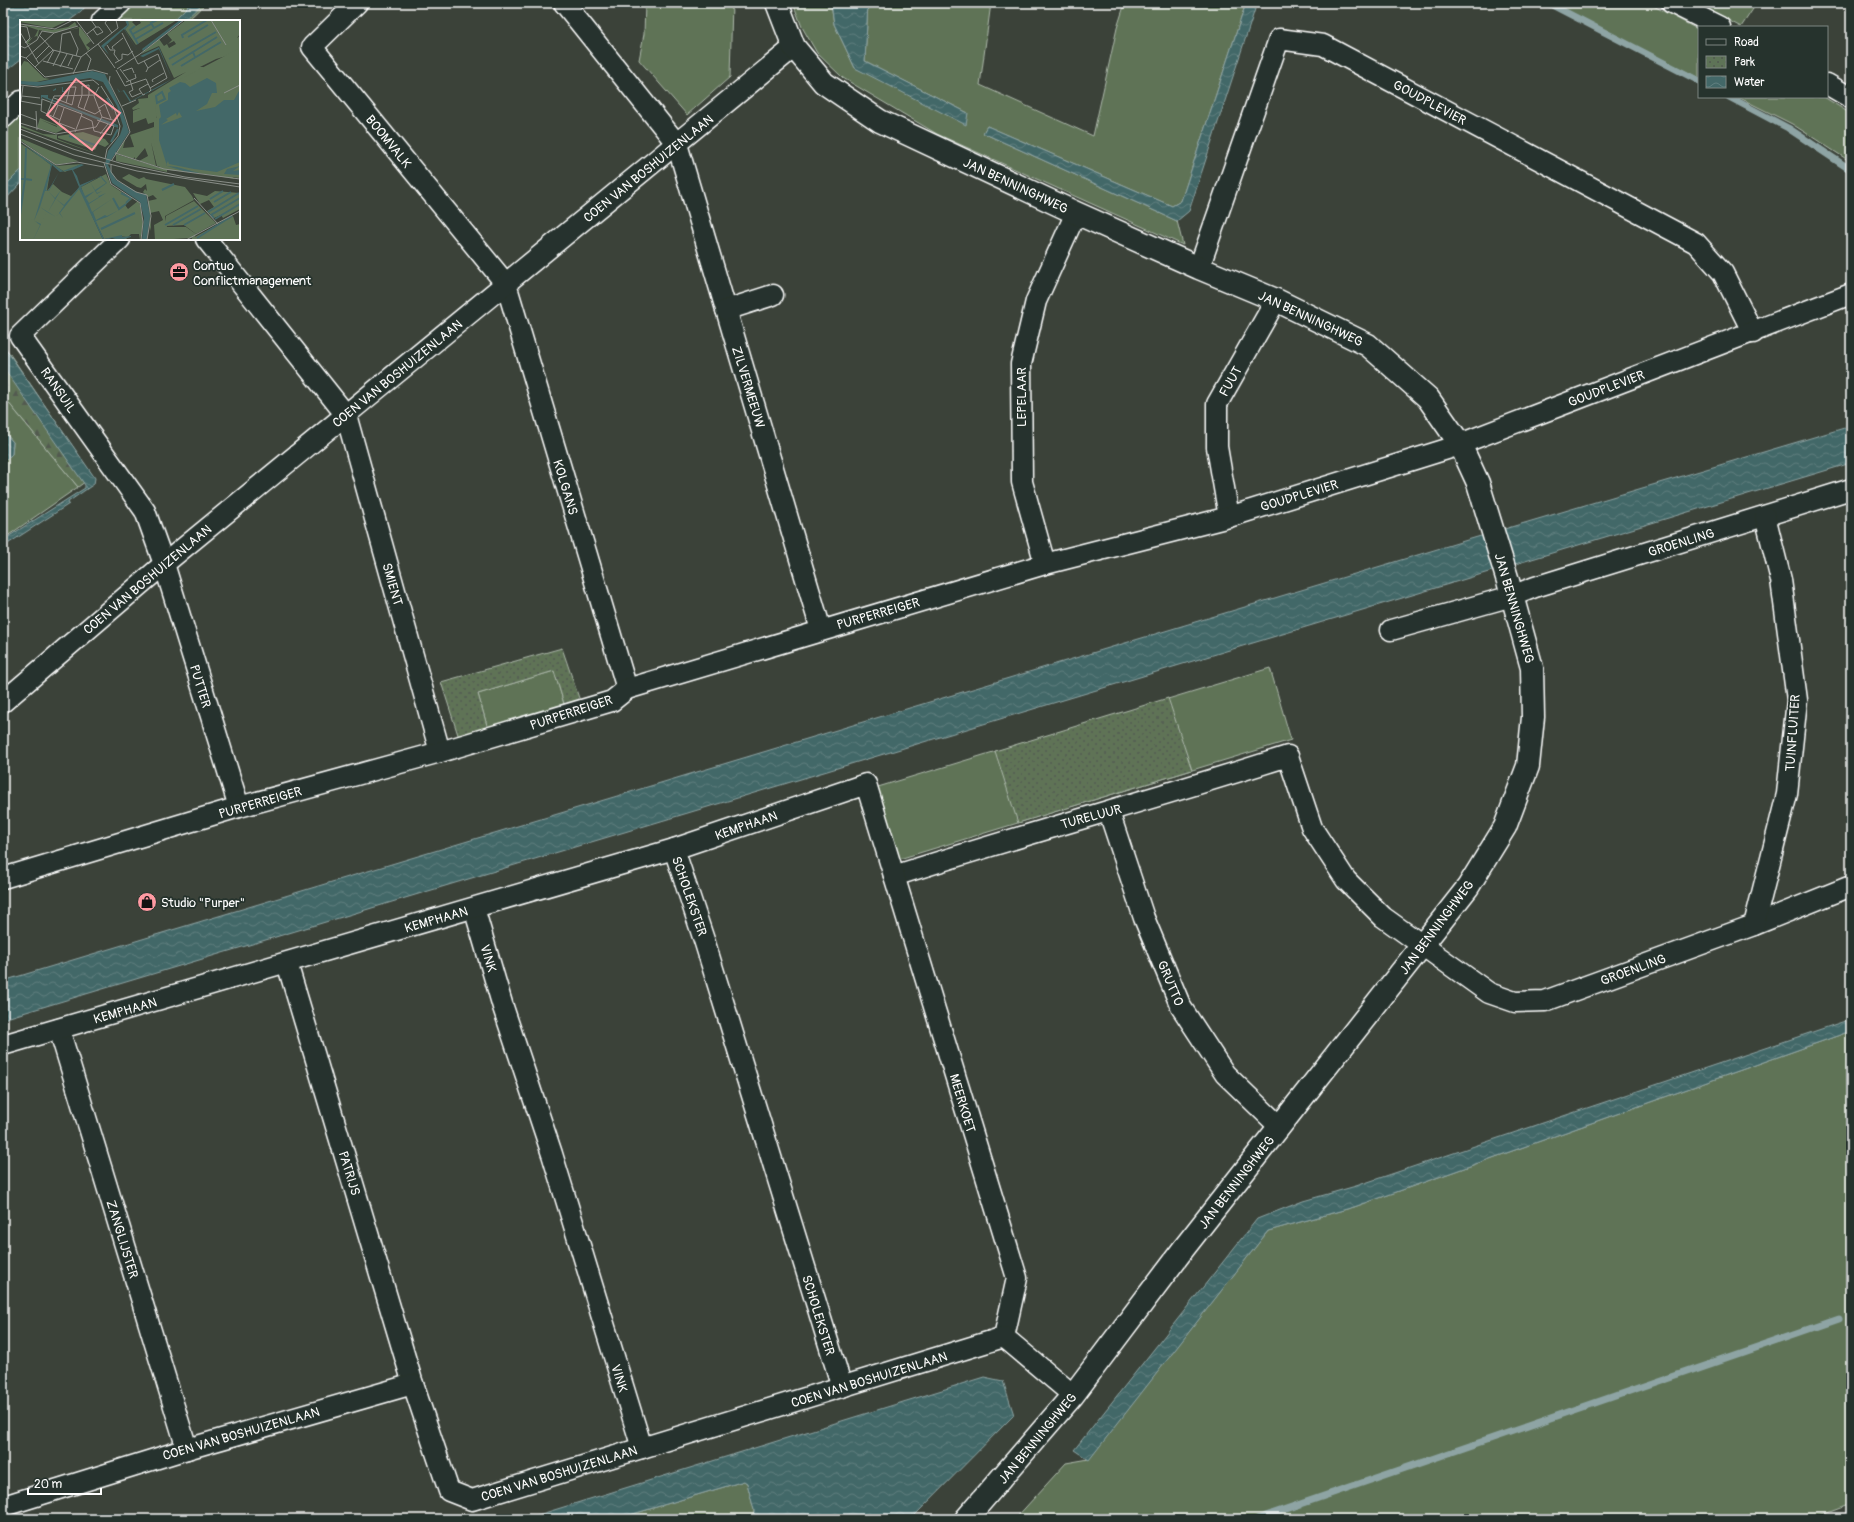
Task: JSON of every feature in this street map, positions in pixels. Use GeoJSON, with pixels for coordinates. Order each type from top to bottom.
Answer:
{"type":"FeatureCollection","features":[{"type":"Feature","properties":{"kind":"street"},"geometry":{"type":"LineString","coordinates":[[103,20],[121,3]]}},
{"type":"Feature","properties":{"kind":"street","name":"BOOMVALK"},"geometry":{"type":"LineString","coordinates":[[357,3],[312,47],[506,284]]}},
{"type":"Feature","properties":{"kind":"street","name":"JAN BENNINGHWEG"},"geometry":{"type":"LineString","coordinates":[[777,3],[794,47],[824,84],[880,121],[1076,213],[1199,268],[1276,300],[1368,345],[1428,398],[1460,445],[1478,484],[1491,522],[1532,668],[1532,717],[1528,766],[1505,827],[1468,886],[1423,946],[1184,1248],[1073,1395],[966,1519]]}},
{"type":"Feature","properties":{"kind":"street"},"geometry":{"type":"LineString","coordinates":[[1672,3],[1718,26]]}},
{"type":"Feature","properties":{"kind":"street"},"geometry":{"type":"LineString","coordinates":[[570,6],[677,144]]}},
{"type":"Feature","properties":{"kind":"street","name":"GOUDPLEVIER"},"geometry":{"type":"LineString","coordinates":[[1199,268],[1279,39],[1323,45],[1696,242],[1723,273],[1753,333]]}},
{"type":"Feature","properties":{"kind":"street","name":"COEN VAN BOSHUIZENLAAN"},"geometry":{"type":"LineString","coordinates":[[3,702],[164,564],[794,47]]}},
{"type":"Feature","properties":{"kind":"street"},"geometry":{"type":"LineString","coordinates":[[1828,85],[1851,98]]}},
{"type":"Feature","properties":{"kind":"street"},"geometry":{"type":"LineString","coordinates":[[3,118],[20,102]]}},
{"type":"Feature","properties":{"kind":"street","name":"ZILVERMEEUW"},"geometry":{"type":"LineString","coordinates":[[677,144],[821,630]]}},
{"type":"Feature","properties":{"kind":"street","name":"LEPELAAR"},"geometry":{"type":"LineString","coordinates":[[1045,564],[1022,482],[1021,364],[1036,301],[1076,213]]}},
{"type":"Feature","properties":{"kind":"street","name":"RANSUIL"},"geometry":{"type":"LineString","coordinates":[[119,240],[20,336],[145,511],[164,564]]}},
{"type":"Feature","properties":{"kind":"street"},"geometry":{"type":"LineString","coordinates":[[207,240],[346,415]]}},
{"type":"Feature","properties":{"kind":"street","name":"KOLGANS"},"geometry":{"type":"LineString","coordinates":[[506,284],[627,689]]}},
{"type":"Feature","properties":{"kind":"street","name":"GOUDPLEVIER"},"geometry":{"type":"LineString","coordinates":[[1229,517],[1460,445],[1851,294]]}},
{"type":"Feature","properties":{"kind":"street"},"geometry":{"type":"LineString","coordinates":[[726,310],[773,295]]}},
{"type":"Feature","properties":{"kind":"street","name":"FUUT"},"geometry":{"type":"LineString","coordinates":[[1229,517],[1217,447],[1217,404],[1276,300]]}},
{"type":"Feature","properties":{"kind":"street","name":"SMIENT"},"geometry":{"type":"LineString","coordinates":[[346,415],[440,752]]}},
{"type":"Feature","properties":{"kind":"street","name":"GROENLING"},"geometry":{"type":"LineString","coordinates":[[1391,630],[1510,588],[1535,587],[1851,489]]}},
{"type":"Feature","properties":{"kind":"street","name":"TUINFLUITER"},"geometry":{"type":"LineString","coordinates":[[1754,925],[1787,794],[1797,700],[1781,580],[1765,516]]}},
{"type":"Feature","properties":{"kind":"street","name":"PURPERREIGER"},"geometry":{"type":"LineString","coordinates":[[3,878],[239,807],[440,752],[612,701],[627,689],[1045,564],[1229,517]]}},
{"type":"Feature","properties":{"kind":"street","name":"PUTTER"},"geometry":{"type":"LineString","coordinates":[[164,564],[239,807]]}},
{"type":"Feature","properties":{"kind":"street","name":"GROENLING"},"geometry":{"type":"LineString","coordinates":[[1288,756],[1312,828],[1346,880],[1383,917],[1489,993],[1514,1002],[1546,1001],[1754,925],[1851,886]]}},
{"type":"Feature","properties":{"kind":"street","name":"TURELUUR"},"geometry":{"type":"LineString","coordinates":[[894,876],[1027,834],[1109,812],[1288,756]]}},
{"type":"Feature","properties":{"kind":"street","name":"KEMPHAAN"},"geometry":{"type":"LineString","coordinates":[[3,1045],[674,849],[866,784]]}},
{"type":"Feature","properties":{"kind":"street","name":"MEERKOET"},"geometry":{"type":"LineString","coordinates":[[866,784],[1016,1278],[1004,1337]]}},
{"type":"Feature","properties":{"kind":"street","name":"GRUTTO"},"geometry":{"type":"LineString","coordinates":[[1109,812],[1144,918],[1181,1007],[1225,1074],[1280,1127]]}},
{"type":"Feature","properties":{"kind":"street","name":"SCHOLEKSTER"},"geometry":{"type":"LineString","coordinates":[[674,849],[706,943],[796,1242],[842,1387]]}},
{"type":"Feature","properties":{"kind":"street","name":"VINK"},"geometry":{"type":"LineString","coordinates":[[474,908],[503,1007],[552,1154],[598,1309],[642,1448]]}},
{"type":"Feature","properties":{"kind":"street","name":"PATRIJS"},"geometry":{"type":"LineString","coordinates":[[287,963],[413,1384]]}},
{"type":"Feature","properties":{"kind":"street","name":"ZANGLIJSTER"},"geometry":{"type":"LineString","coordinates":[[60,1029],[187,1449]]}},
{"type":"Feature","properties":{"kind":"street"},"geometry":{"type":"LineString","coordinates":[[1004,1337],[1073,1395]]}},
{"type":"Feature","properties":{"kind":"street","name":"COEN VAN BOSHUIZENLAAN"},"geometry":{"type":"LineString","coordinates":[[3,1504],[413,1384],[449,1491],[472,1500],[1004,1337]]}},
{"type":"Feature","properties":{"kind":"green space"},"geometry":{"type":"Polygon","coordinates":[[[133,3],[206,3],[188,20],[115,20],[133,3]]]}},
{"type":"Feature","properties":{"kind":"green space"},"geometry":{"type":"Polygon","coordinates":[[[645,3],[732,3],[730,77],[687,115],[639,60],[644,34],[645,3]]]}},
{"type":"Feature","properties":{"kind":"green space"},"geometry":{"type":"Polygon","coordinates":[[[793,3],[831,3],[834,24],[855,68],[968,113],[865,61],[868,3],[991,3],[980,85],[1093,136],[1117,28],[1125,3],[1238,3],[1245,6],[1181,201],[1172,206],[987,126],[983,133],[1177,221],[1183,245],[937,134],[843,78],[817,53],[802,27],[793,3]]]}},
{"type":"Feature","properties":{"kind":"green space"},"geometry":{"type":"Polygon","coordinates":[[[1551,3],[1648,3],[1698,29],[1698,77],[1551,3]]]}},
{"type":"Feature","properties":{"kind":"green space"},"geometry":{"type":"Polygon","coordinates":[[[1696,3],[1757,3],[1742,26],[1696,3]]]}},
{"type":"Feature","properties":{"kind":"green space"},"geometry":{"type":"Polygon","coordinates":[[[1740,98],[1826,98],[1851,114],[1851,162],[1792,124],[1740,98]]]}},
{"type":"Feature","properties":{"kind":"green space"},"geometry":{"type":"Polygon","coordinates":[[[20,112],[20,184],[3,201],[3,129],[20,112]]]}},
{"type":"Feature","properties":{"kind":"green space"},"geometry":{"type":"Polygon","coordinates":[[[3,344],[93,476],[78,487],[3,396],[3,344]]]}},
{"type":"Feature","properties":{"kind":"green space"},"geometry":{"type":"Polygon","coordinates":[[[3,396],[78,487],[3,539],[3,463],[12,454],[13,442],[3,431],[3,396]]]}},
{"type":"Feature","properties":{"kind":"green space"},"geometry":{"type":"Polygon","coordinates":[[[562,648],[581,704],[565,707],[554,671],[478,694],[488,729],[459,738],[441,682],[562,648]]]}},
{"type":"Feature","properties":{"kind":"green space"},"geometry":{"type":"Polygon","coordinates":[[[1270,668],[1291,740],[896,860],[878,787],[1270,668]]]}},
{"type":"Feature","properties":{"kind":"green space"},"geometry":{"type":"Polygon","coordinates":[[[554,671],[565,707],[488,729],[478,694],[554,671]]]}},
{"type":"Feature","properties":{"kind":"green space"},"geometry":{"type":"Polygon","coordinates":[[[1168,698],[1192,770],[1018,823],[995,751],[1168,698]]]}},
{"type":"Feature","properties":{"kind":"green space"},"geometry":{"type":"Polygon","coordinates":[[[1851,1031],[1851,1505],[1814,1519],[1015,1519],[1066,1463],[1089,1459],[1268,1231],[1354,1207],[1851,1031]]]}},
{"type":"Feature","properties":{"kind":"green space"},"geometry":{"type":"Polygon","coordinates":[[[744,1481],[747,1483],[754,1510],[754,1519],[616,1519],[744,1481]]]}},
{"type":"Feature","properties":{"kind":"water"},"geometry":{"type":"Polygon","coordinates":[[[3,3],[88,3],[81,12],[70,20],[20,20],[20,60],[3,73],[3,3]]]}},
{"type":"Feature","properties":{"kind":"water"},"geometry":{"type":"Polygon","coordinates":[[[191,3],[203,3],[185,20],[174,20],[191,3]]]}},
{"type":"Feature","properties":{"kind":"water"},"geometry":{"type":"Polygon","coordinates":[[[831,3],[868,3],[865,61],[968,113],[966,125],[855,68],[834,24],[831,3]]]}},
{"type":"Feature","properties":{"kind":"water"},"geometry":{"type":"Polygon","coordinates":[[[1246,3],[1257,3],[1189,211],[1177,221],[983,133],[987,126],[1172,206],[1181,201],[1246,3]]]}},
{"type":"Feature","properties":{"kind":"water"},"geometry":{"type":"Polygon","coordinates":[[[20,171],[20,184],[3,202],[3,188],[20,171]]]}},
{"type":"Feature","properties":{"kind":"water"},"geometry":{"type":"Polygon","coordinates":[[[3,345],[95,478],[94,484],[68,502],[69,504],[3,547],[3,540],[85,488],[85,485],[3,367],[3,345]]]}},
{"type":"Feature","properties":{"kind":"water"},"geometry":{"type":"Polygon","coordinates":[[[1851,426],[1851,463],[3,1019],[3,981],[1851,426]]]}},
{"type":"Feature","properties":{"kind":"water"},"geometry":{"type":"Polygon","coordinates":[[[3,431],[13,442],[12,454],[3,463],[3,431]]]}},
{"type":"Feature","properties":{"kind":"water"},"geometry":{"type":"Polygon","coordinates":[[[1851,1019],[1851,1031],[1354,1207],[1268,1231],[1089,1460],[1074,1450],[1257,1219],[1303,1201],[1356,1186],[1851,1019]]]}},
{"type":"Feature","properties":{"kind":"water"},"geometry":{"type":"Polygon","coordinates":[[[984,1377],[1003,1381],[1014,1415],[911,1519],[754,1519],[754,1510],[747,1483],[744,1481],[616,1519],[525,1519],[984,1377]]]}},
{"type":"Feature","properties":{"kind":"waterway"},"geometry":{"type":"LineString","coordinates":[[1548,3],[1698,80]]}},
{"type":"Feature","properties":{"kind":"waterway"},"geometry":{"type":"LineString","coordinates":[[1731,98],[1788,128],[1851,170]]}},
{"type":"Feature","properties":{"kind":"waterway"},"geometry":{"type":"LineString","coordinates":[[1257,1519],[1839,1319]]}},
{"type":"Feature","properties":{"kind":"place","name":"Contuo Conflictmanagement"},"geometry":{"type":"Point","coordinates":[179,272]}},
{"type":"Feature","properties":{"kind":"place","name":"Studio \"Purper\""},"geometry":{"type":"Point","coordinates":[147,902]}}]}
